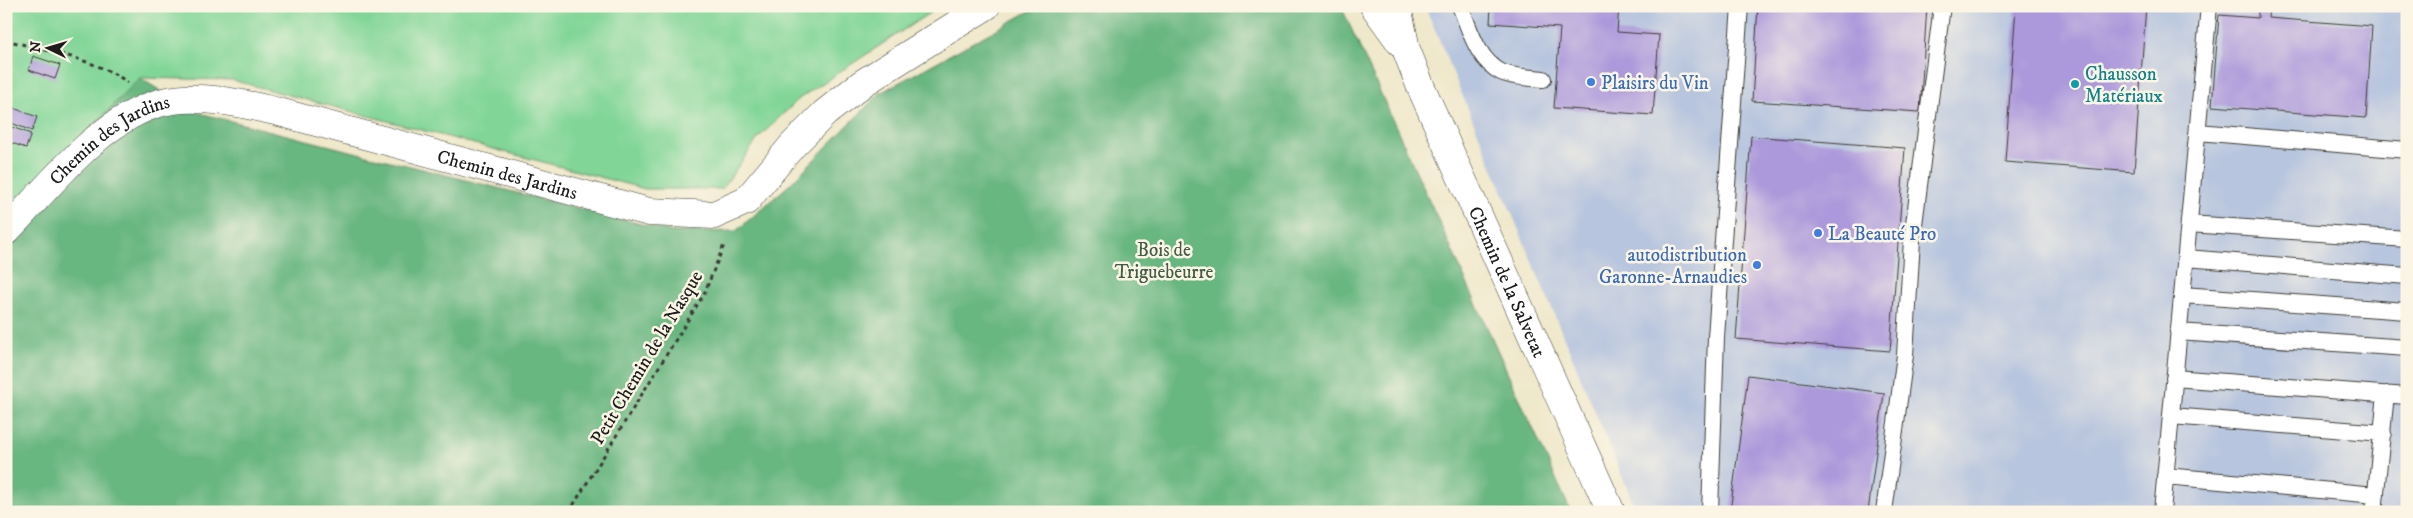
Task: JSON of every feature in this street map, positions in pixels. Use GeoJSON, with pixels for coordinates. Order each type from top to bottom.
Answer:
{"type":"FeatureCollection","features":[{"type":"Feature","properties":{"kind":"street","name":"Chemin des Jardins"},"geometry":{"type":"LineString","coordinates":[[6,231],[93,141],[127,117],[146,108],[164,102],[183,100],[254,106],[649,212],[714,215],[746,201],[765,182],[792,146],[825,113],[863,83],[986,6]]}},
{"type":"Feature","properties":{"kind":"street","name":"Chemin de la Salvetat"},"geometry":{"type":"LineString","coordinates":[[1374,6],[1406,50],[1611,512]]}},
{"type":"Feature","properties":{"kind":"street","name":"Chemin de la Salvetat"},"geometry":{"type":"LineString","coordinates":[[1397,6],[1406,50]]}},
{"type":"Feature","properties":{"kind":"lane"},"geometry":{"type":"LineString","coordinates":[[1460,6],[1478,49],[1493,66],[1513,75],[1543,79]]}},
{"type":"Feature","properties":{"kind":"lane"},"geometry":{"type":"LineString","coordinates":[[1710,512],[1716,337],[1740,6]]}},
{"type":"Feature","properties":{"kind":"lane"},"geometry":{"type":"LineString","coordinates":[[1884,512],[1905,355],[1912,240],[1942,6]]}},
{"type":"Feature","properties":{"kind":"lane"},"geometry":{"type":"LineString","coordinates":[[2162,512],[2209,6]]}},
{"type":"Feature","properties":{"kind":"lane"},"geometry":{"type":"LineString","coordinates":[[2198,132],[2407,150]]}},
{"type":"Feature","properties":{"kind":"lane"},"geometry":{"type":"LineString","coordinates":[[2189,224],[2407,239]]}},
{"type":"Feature","properties":{"kind":"lane"},"geometry":{"type":"LineString","coordinates":[[2186,258],[2407,276]]}},
{"type":"Feature","properties":{"kind":"lane"},"geometry":{"type":"LineString","coordinates":[[2182,295],[2407,311]]}},
{"type":"Feature","properties":{"kind":"lane"},"geometry":{"type":"LineString","coordinates":[[2178,332],[2407,348]]}},
{"type":"Feature","properties":{"kind":"lane"},"geometry":{"type":"LineString","coordinates":[[2174,378],[2407,396]]}},
{"type":"Feature","properties":{"kind":"lane"},"geometry":{"type":"LineString","coordinates":[[2374,512],[2386,394]]}},
{"type":"Feature","properties":{"kind":"lane"},"geometry":{"type":"LineString","coordinates":[[2170,416],[2383,432]]}},
{"type":"Feature","properties":{"kind":"lane"},"geometry":{"type":"LineString","coordinates":[[2165,476],[2376,495]]}},
{"type":"Feature","properties":{"kind":"path"},"geometry":{"type":"LineString","coordinates":[[6,40],[107,70],[127,82],[146,108]]}},
{"type":"Feature","properties":{"kind":"path","name":"Petit Chemin de la Nasque"},"geometry":{"type":"LineString","coordinates":[[568,512],[704,294],[725,242],[729,210]]}},
{"type":"Feature","properties":{"kind":"shaded area"},"geometry":{"type":"Polygon","coordinates":[[[1425,6],[2407,6],[2407,512],[1637,512],[1425,6]]]}},
{"type":"Feature","properties":{"kind":"green space"},"geometry":{"type":"Polygon","coordinates":[[[6,6],[940,6],[800,98],[759,137],[722,189],[645,189],[232,80],[140,78],[6,212],[6,6]]]}},
{"type":"Feature","properties":{"kind":"green space","name":"Bois de Triguebeurre"},"geometry":{"type":"Polygon","coordinates":[[[1039,6],[1341,6],[1571,512],[6,512],[6,212],[140,78],[195,112],[673,232],[736,231],[788,186],[880,93],[1039,6]]]}},
{"type":"Feature","properties":{"kind":"building"},"geometry":{"type":"Polygon","coordinates":[[[1491,6],[1619,6],[1617,32],[1659,35],[1653,115],[1554,108],[1560,28],[1490,23],[1491,6]]]}},
{"type":"Feature","properties":{"kind":"building"},"geometry":{"type":"Polygon","coordinates":[[[1758,6],[1927,6],[1920,112],[1752,101],[1758,6]]]}},
{"type":"Feature","properties":{"kind":"building","name":"Chausson Matériaux"},"geometry":{"type":"Polygon","coordinates":[[[2016,6],[2146,6],[2134,172],[2005,162],[2016,6]]]}},
{"type":"Feature","properties":{"kind":"building","name":"Chausson Matériaux"},"geometry":{"type":"Polygon","coordinates":[[[2258,6],[2269,7],[2268,18],[2372,26],[2366,118],[2212,106],[2219,15],[2258,18],[2258,6]]]}},
{"type":"Feature","properties":{"kind":"building"},"geometry":{"type":"Polygon","coordinates":[[[33,56],[60,65],[55,79],[29,70],[33,56]]]}},
{"type":"Feature","properties":{"kind":"building"},"geometry":{"type":"Polygon","coordinates":[[[11,107],[37,117],[32,131],[6,121],[11,107]]]}},
{"type":"Feature","properties":{"kind":"building"},"geometry":{"type":"Polygon","coordinates":[[[6,125],[31,134],[26,148],[6,141],[6,125]]]}},
{"type":"Feature","properties":{"kind":"building"},"geometry":{"type":"Polygon","coordinates":[[[1751,136],[1905,148],[1890,351],[1736,339],[1751,136]]]}},
{"type":"Feature","properties":{"kind":"building"},"geometry":{"type":"Polygon","coordinates":[[[1748,375],[1884,393],[1868,512],[1730,512],[1748,375]]]}},
{"type":"Feature","properties":{"kind":"place","name":"Plaisirs du Vin"},"geometry":{"type":"Point","coordinates":[1591,82]}},
{"type":"Feature","properties":{"kind":"place","name":"Chausson Matériaux"},"geometry":{"type":"Point","coordinates":[2075,84]}},
{"type":"Feature","properties":{"kind":"place","name":"La Beauté Pro"},"geometry":{"type":"Point","coordinates":[1818,233]}},
{"type":"Feature","properties":{"kind":"place","name":"autodistribution Garonne-Arnaudies"},"geometry":{"type":"Point","coordinates":[1757,265]}}]}
